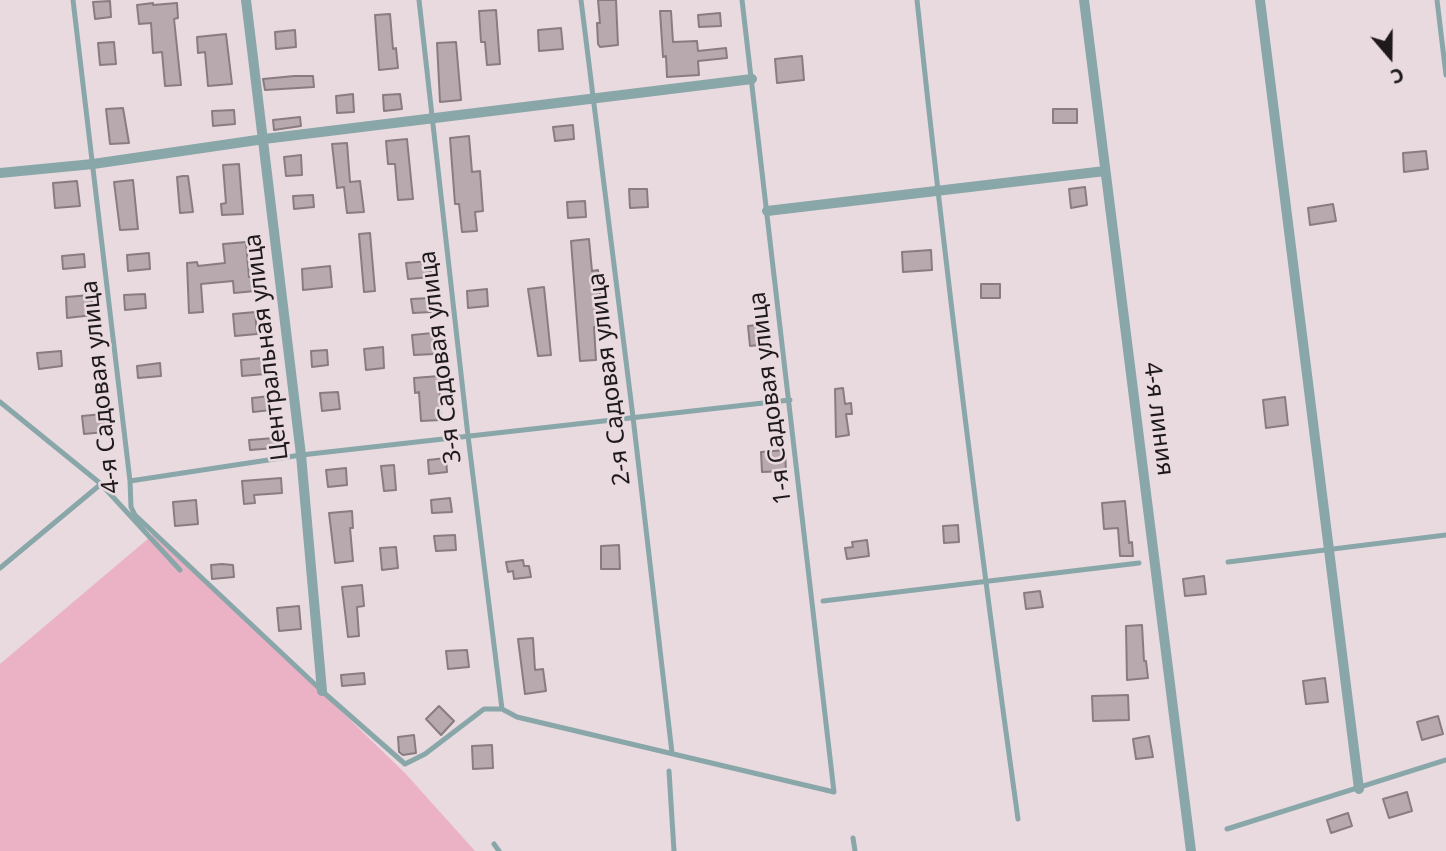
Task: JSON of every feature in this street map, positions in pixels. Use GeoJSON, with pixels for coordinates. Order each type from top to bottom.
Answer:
{"type":"FeatureCollection","features":[{"type":"Feature","properties":{"kind":"street","name":"Центральная улица"},"geometry":{"type":"LineString","coordinates":[[246,0],[301,455],[322,691]]}},
{"type":"Feature","properties":{"kind":"street","name":"4-я линия"},"geometry":{"type":"LineString","coordinates":[[1084,0],[1190,847]]}},
{"type":"Feature","properties":{"kind":"street"},"geometry":{"type":"LineString","coordinates":[[1260,0],[1359,789]]}},
{"type":"Feature","properties":{"kind":"street"},"geometry":{"type":"LineString","coordinates":[[0,173],[93,164],[264,139],[752,79]]}},
{"type":"Feature","properties":{"kind":"street"},"geometry":{"type":"LineString","coordinates":[[767,211],[1105,171]]}},
{"type":"Feature","properties":{"kind":"lane","name":"4-я Садовая улица"},"geometry":{"type":"LineString","coordinates":[[73,0],[131,507],[135,515],[322,691],[405,764],[425,754],[484,709],[502,709]]}},
{"type":"Feature","properties":{"kind":"lane","name":"3-я Садовая улица"},"geometry":{"type":"LineString","coordinates":[[419,0],[502,709]]}},
{"type":"Feature","properties":{"kind":"lane","name":"2-я Садовая улица"},"geometry":{"type":"LineString","coordinates":[[581,0],[672,753]]}},
{"type":"Feature","properties":{"kind":"lane","name":"1-я Садовая улица"},"geometry":{"type":"LineString","coordinates":[[672,753],[834,792],[742,0]]}},
{"type":"Feature","properties":{"kind":"lane"},"geometry":{"type":"LineString","coordinates":[[916,0],[985,581],[1018,819]]}},
{"type":"Feature","properties":{"kind":"lane"},"geometry":{"type":"LineString","coordinates":[[1437,0],[1446,75]]}},
{"type":"Feature","properties":{"kind":"lane"},"geometry":{"type":"LineString","coordinates":[[130,481],[301,455],[790,400]]}},
{"type":"Feature","properties":{"kind":"lane"},"geometry":{"type":"LineString","coordinates":[[0,402],[101,484],[180,570]]}},
{"type":"Feature","properties":{"kind":"lane"},"geometry":{"type":"LineString","coordinates":[[0,568],[101,484]]}},
{"type":"Feature","properties":{"kind":"lane"},"geometry":{"type":"LineString","coordinates":[[1228,562],[1446,535]]}},
{"type":"Feature","properties":{"kind":"lane"},"geometry":{"type":"LineString","coordinates":[[822,601],[1139,563]]}},
{"type":"Feature","properties":{"kind":"lane"},"geometry":{"type":"LineString","coordinates":[[502,709],[517,717],[672,753]]}},
{"type":"Feature","properties":{"kind":"lane"},"geometry":{"type":"LineString","coordinates":[[1227,829],[1446,760]]}},
{"type":"Feature","properties":{"kind":"lane"},"geometry":{"type":"LineString","coordinates":[[669,771],[674,851]]}},
{"type":"Feature","properties":{"kind":"lane"},"geometry":{"type":"LineString","coordinates":[[853,838],[855,851]]}},
{"type":"Feature","properties":{"kind":"lane"},"geometry":{"type":"LineString","coordinates":[[494,844],[499,851]]}},
{"type":"Feature","properties":{"kind":"shaded area"},"geometry":{"type":"Polygon","coordinates":[[[156,532],[405,773],[475,851],[0,851],[0,664],[156,532]]]}},
{"type":"Feature","properties":{"kind":"building"},"geometry":{"type":"Polygon","coordinates":[[[598,0],[616,0],[618,45],[600,47],[598,44],[598,0]]]}},
{"type":"Feature","properties":{"kind":"building"},"geometry":{"type":"Polygon","coordinates":[[[110,1],[111,17],[95,19],[93,2],[110,1]]]}},
{"type":"Feature","properties":{"kind":"building"},"geometry":{"type":"Polygon","coordinates":[[[177,3],[178,18],[174,19],[181,85],[165,86],[162,52],[153,53],[151,23],[139,24],[137,5],[177,3]]]}},
{"type":"Feature","properties":{"kind":"building"},"geometry":{"type":"Polygon","coordinates":[[[496,10],[500,64],[487,65],[485,42],[481,42],[479,11],[496,10]]]}},
{"type":"Feature","properties":{"kind":"building"},"geometry":{"type":"Polygon","coordinates":[[[660,11],[671,11],[673,42],[697,41],[698,51],[726,48],[727,58],[698,61],[699,75],[667,77],[660,11]]]}},
{"type":"Feature","properties":{"kind":"building"},"geometry":{"type":"Polygon","coordinates":[[[720,13],[721,26],[699,27],[698,15],[720,13]]]}},
{"type":"Feature","properties":{"kind":"building"},"geometry":{"type":"Polygon","coordinates":[[[390,14],[393,49],[396,48],[398,68],[379,70],[375,15],[390,14]]]}},
{"type":"Feature","properties":{"kind":"building"},"geometry":{"type":"Polygon","coordinates":[[[561,28],[563,49],[539,51],[538,30],[561,28]]]}},
{"type":"Feature","properties":{"kind":"building"},"geometry":{"type":"Polygon","coordinates":[[[295,30],[296,47],[276,49],[275,32],[295,30]]]}},
{"type":"Feature","properties":{"kind":"building"},"geometry":{"type":"Polygon","coordinates":[[[226,34],[232,84],[208,86],[205,52],[198,53],[197,37],[226,34]]]}},
{"type":"Feature","properties":{"kind":"building"},"geometry":{"type":"Polygon","coordinates":[[[114,42],[116,64],[100,65],[98,43],[114,42]]]}},
{"type":"Feature","properties":{"kind":"building"},"geometry":{"type":"Polygon","coordinates":[[[456,42],[461,100],[440,102],[437,43],[456,42]]]}},
{"type":"Feature","properties":{"kind":"building"},"geometry":{"type":"Polygon","coordinates":[[[802,56],[804,80],[777,83],[775,59],[802,56]]]}},
{"type":"Feature","properties":{"kind":"building"},"geometry":{"type":"Polygon","coordinates":[[[313,76],[314,87],[265,90],[263,79],[313,76]]]}},
{"type":"Feature","properties":{"kind":"building"},"geometry":{"type":"Polygon","coordinates":[[[353,94],[354,112],[337,113],[336,96],[353,94]]]}},
{"type":"Feature","properties":{"kind":"building"},"geometry":{"type":"Polygon","coordinates":[[[400,94],[402,109],[384,111],[383,95],[400,94]]]}},
{"type":"Feature","properties":{"kind":"building"},"geometry":{"type":"Polygon","coordinates":[[[123,108],[129,143],[110,144],[106,109],[123,108]]]}},
{"type":"Feature","properties":{"kind":"building"},"geometry":{"type":"Polygon","coordinates":[[[1053,109],[1077,109],[1077,123],[1053,123],[1053,109]]]}},
{"type":"Feature","properties":{"kind":"building"},"geometry":{"type":"Polygon","coordinates":[[[234,110],[235,124],[213,126],[212,111],[234,110]]]}},
{"type":"Feature","properties":{"kind":"building"},"geometry":{"type":"Polygon","coordinates":[[[300,117],[301,126],[274,130],[273,120],[300,117]]]}},
{"type":"Feature","properties":{"kind":"building"},"geometry":{"type":"Polygon","coordinates":[[[573,125],[574,139],[555,141],[553,127],[573,125]]]}},
{"type":"Feature","properties":{"kind":"building"},"geometry":{"type":"Polygon","coordinates":[[[469,136],[472,172],[480,171],[483,211],[475,212],[477,231],[462,232],[459,204],[455,204],[450,138],[469,136]]]}},
{"type":"Feature","properties":{"kind":"building"},"geometry":{"type":"Polygon","coordinates":[[[407,139],[413,199],[398,200],[395,164],[388,164],[386,141],[407,139]]]}},
{"type":"Feature","properties":{"kind":"building"},"geometry":{"type":"Polygon","coordinates":[[[347,143],[350,182],[360,181],[364,212],[347,213],[344,187],[337,188],[332,144],[347,143]]]}},
{"type":"Feature","properties":{"kind":"building"},"geometry":{"type":"Polygon","coordinates":[[[1426,151],[1428,169],[1404,172],[1403,153],[1426,151]]]}},
{"type":"Feature","properties":{"kind":"building"},"geometry":{"type":"Polygon","coordinates":[[[301,155],[302,175],[286,176],[284,157],[301,155]]]}},
{"type":"Feature","properties":{"kind":"building"},"geometry":{"type":"Polygon","coordinates":[[[239,164],[243,214],[222,215],[221,204],[226,203],[223,165],[239,164]]]}},
{"type":"Feature","properties":{"kind":"building"},"geometry":{"type":"Polygon","coordinates":[[[188,176],[193,212],[180,213],[177,177],[188,176]]]}},
{"type":"Feature","properties":{"kind":"building"},"geometry":{"type":"Polygon","coordinates":[[[133,180],[138,229],[120,230],[114,182],[133,180]]]}},
{"type":"Feature","properties":{"kind":"building"},"geometry":{"type":"Polygon","coordinates":[[[77,181],[80,206],[55,208],[53,183],[77,181]]]}},
{"type":"Feature","properties":{"kind":"building"},"geometry":{"type":"Polygon","coordinates":[[[1085,187],[1087,205],[1071,208],[1069,189],[1085,187]]]}},
{"type":"Feature","properties":{"kind":"building"},"geometry":{"type":"Polygon","coordinates":[[[629,189],[647,189],[648,207],[630,208],[629,189]]]}},
{"type":"Feature","properties":{"kind":"building"},"geometry":{"type":"Polygon","coordinates":[[[313,195],[314,207],[294,209],[293,196],[313,195]]]}},
{"type":"Feature","properties":{"kind":"building"},"geometry":{"type":"Polygon","coordinates":[[[585,201],[586,217],[568,218],[567,202],[585,201]]]}},
{"type":"Feature","properties":{"kind":"building"},"geometry":{"type":"Polygon","coordinates":[[[1333,204],[1336,221],[1310,225],[1308,208],[1333,204]]]}},
{"type":"Feature","properties":{"kind":"building"},"geometry":{"type":"Polygon","coordinates":[[[370,233],[375,291],[364,292],[359,234],[370,233]]]}},
{"type":"Feature","properties":{"kind":"building"},"geometry":{"type":"Polygon","coordinates":[[[589,239],[592,271],[598,270],[601,304],[606,304],[607,315],[596,316],[596,360],[580,361],[571,241],[589,239]]]}},
{"type":"Feature","properties":{"kind":"building"},"geometry":{"type":"Polygon","coordinates":[[[246,242],[249,277],[254,277],[255,291],[234,293],[233,281],[201,284],[203,312],[189,313],[187,263],[197,262],[198,266],[225,263],[223,244],[246,242]]]}},
{"type":"Feature","properties":{"kind":"building"},"geometry":{"type":"Polygon","coordinates":[[[931,250],[932,270],[903,272],[902,252],[931,250]]]}},
{"type":"Feature","properties":{"kind":"building"},"geometry":{"type":"Polygon","coordinates":[[[149,253],[150,269],[128,271],[127,255],[149,253]]]}},
{"type":"Feature","properties":{"kind":"building"},"geometry":{"type":"Polygon","coordinates":[[[84,254],[85,267],[63,269],[62,256],[84,254]]]}},
{"type":"Feature","properties":{"kind":"building"},"geometry":{"type":"Polygon","coordinates":[[[430,261],[431,277],[408,279],[406,263],[430,261]]]}},
{"type":"Feature","properties":{"kind":"building"},"geometry":{"type":"Polygon","coordinates":[[[330,266],[332,287],[303,290],[302,269],[330,266]]]}},
{"type":"Feature","properties":{"kind":"building"},"geometry":{"type":"Polygon","coordinates":[[[981,284],[1000,284],[1000,298],[981,298],[981,284]]]}},
{"type":"Feature","properties":{"kind":"building"},"geometry":{"type":"Polygon","coordinates":[[[544,287],[551,355],[538,356],[528,289],[544,287]]]}},
{"type":"Feature","properties":{"kind":"building"},"geometry":{"type":"Polygon","coordinates":[[[487,289],[488,306],[468,308],[467,291],[487,289]]]}},
{"type":"Feature","properties":{"kind":"building"},"geometry":{"type":"Polygon","coordinates":[[[145,294],[146,308],[125,310],[124,295],[145,294]]]}},
{"type":"Feature","properties":{"kind":"building"},"geometry":{"type":"Polygon","coordinates":[[[91,295],[93,315],[67,318],[66,297],[91,295]]]}},
{"type":"Feature","properties":{"kind":"building"},"geometry":{"type":"Polygon","coordinates":[[[430,298],[431,312],[413,313],[411,299],[430,298]]]}},
{"type":"Feature","properties":{"kind":"building"},"geometry":{"type":"Polygon","coordinates":[[[255,312],[257,334],[235,336],[233,314],[255,312]]]}},
{"type":"Feature","properties":{"kind":"building"},"geometry":{"type":"Polygon","coordinates":[[[766,324],[768,344],[750,346],[748,326],[766,324]]]}},
{"type":"Feature","properties":{"kind":"building"},"geometry":{"type":"Polygon","coordinates":[[[433,333],[435,354],[414,355],[412,335],[433,333]]]}},
{"type":"Feature","properties":{"kind":"building"},"geometry":{"type":"Polygon","coordinates":[[[383,347],[384,368],[366,370],[364,349],[383,347]]]}},
{"type":"Feature","properties":{"kind":"building"},"geometry":{"type":"Polygon","coordinates":[[[327,350],[328,365],[312,367],[311,351],[327,350]]]}},
{"type":"Feature","properties":{"kind":"building"},"geometry":{"type":"Polygon","coordinates":[[[61,351],[62,366],[39,369],[37,353],[61,351]]]}},
{"type":"Feature","properties":{"kind":"building"},"geometry":{"type":"Polygon","coordinates":[[[263,358],[265,374],[242,376],[241,360],[263,358]]]}},
{"type":"Feature","properties":{"kind":"building"},"geometry":{"type":"Polygon","coordinates":[[[160,363],[161,376],[138,378],[137,366],[160,363]]]}},
{"type":"Feature","properties":{"kind":"building"},"geometry":{"type":"Polygon","coordinates":[[[439,376],[441,420],[421,421],[419,392],[415,393],[414,378],[439,376]]]}},
{"type":"Feature","properties":{"kind":"building"},"geometry":{"type":"Polygon","coordinates":[[[843,388],[845,404],[851,403],[852,414],[846,414],[849,435],[836,437],[835,389],[843,388]]]}},
{"type":"Feature","properties":{"kind":"building"},"geometry":{"type":"Polygon","coordinates":[[[338,392],[340,409],[322,411],[320,393],[338,392]]]}},
{"type":"Feature","properties":{"kind":"building"},"geometry":{"type":"Polygon","coordinates":[[[270,396],[271,410],[253,412],[252,398],[270,396]]]}},
{"type":"Feature","properties":{"kind":"building"},"geometry":{"type":"Polygon","coordinates":[[[1285,397],[1288,425],[1266,428],[1263,400],[1285,397]]]}},
{"type":"Feature","properties":{"kind":"building"},"geometry":{"type":"Polygon","coordinates":[[[103,414],[105,432],[84,434],[82,416],[103,414]]]}},
{"type":"Feature","properties":{"kind":"building"},"geometry":{"type":"Polygon","coordinates":[[[274,438],[275,448],[250,450],[249,440],[274,438]]]}},
{"type":"Feature","properties":{"kind":"building"},"geometry":{"type":"Polygon","coordinates":[[[785,450],[786,471],[762,472],[761,452],[785,450]]]}},
{"type":"Feature","properties":{"kind":"building"},"geometry":{"type":"Polygon","coordinates":[[[446,458],[447,472],[429,474],[428,460],[446,458]]]}},
{"type":"Feature","properties":{"kind":"building"},"geometry":{"type":"Polygon","coordinates":[[[394,465],[396,490],[384,491],[381,466],[394,465]]]}},
{"type":"Feature","properties":{"kind":"building"},"geometry":{"type":"Polygon","coordinates":[[[346,468],[347,485],[328,487],[326,470],[346,468]]]}},
{"type":"Feature","properties":{"kind":"building"},"geometry":{"type":"Polygon","coordinates":[[[281,478],[282,493],[254,495],[255,503],[244,504],[242,481],[281,478]]]}},
{"type":"Feature","properties":{"kind":"building"},"geometry":{"type":"Polygon","coordinates":[[[450,498],[452,512],[432,513],[431,500],[450,498]]]}},
{"type":"Feature","properties":{"kind":"building"},"geometry":{"type":"Polygon","coordinates":[[[196,500],[198,524],[175,526],[173,502],[196,500]]]}},
{"type":"Feature","properties":{"kind":"building"},"geometry":{"type":"Polygon","coordinates":[[[1125,501],[1133,556],[1120,556],[1118,528],[1104,529],[1102,503],[1125,501]]]}},
{"type":"Feature","properties":{"kind":"building"},"geometry":{"type":"Polygon","coordinates":[[[352,511],[353,528],[350,528],[353,561],[335,563],[329,513],[352,511]]]}},
{"type":"Feature","properties":{"kind":"building"},"geometry":{"type":"Polygon","coordinates":[[[958,525],[959,542],[944,543],[943,526],[958,525]]]}},
{"type":"Feature","properties":{"kind":"building"},"geometry":{"type":"Polygon","coordinates":[[[455,535],[456,550],[436,551],[434,536],[455,535]]]}},
{"type":"Feature","properties":{"kind":"building"},"geometry":{"type":"Polygon","coordinates":[[[867,540],[869,556],[847,559],[845,548],[853,547],[852,542],[867,540]]]}},
{"type":"Feature","properties":{"kind":"building"},"geometry":{"type":"Polygon","coordinates":[[[619,545],[620,569],[601,569],[601,546],[619,545]]]}},
{"type":"Feature","properties":{"kind":"building"},"geometry":{"type":"Polygon","coordinates":[[[396,547],[398,568],[382,570],[380,548],[396,547]]]}},
{"type":"Feature","properties":{"kind":"building"},"geometry":{"type":"Polygon","coordinates":[[[523,560],[524,566],[529,566],[531,577],[514,579],[513,571],[508,572],[506,562],[523,560]]]}},
{"type":"Feature","properties":{"kind":"building"},"geometry":{"type":"Polygon","coordinates":[[[211,565],[233,565],[234,577],[212,579],[211,565]]]}},
{"type":"Feature","properties":{"kind":"building"},"geometry":{"type":"Polygon","coordinates":[[[1204,576],[1206,594],[1185,596],[1183,579],[1204,576]]]}},
{"type":"Feature","properties":{"kind":"building"},"geometry":{"type":"Polygon","coordinates":[[[362,585],[364,606],[357,607],[359,636],[348,637],[342,587],[362,585]]]}},
{"type":"Feature","properties":{"kind":"building"},"geometry":{"type":"Polygon","coordinates":[[[1040,591],[1043,607],[1026,609],[1024,593],[1040,591]]]}},
{"type":"Feature","properties":{"kind":"building"},"geometry":{"type":"Polygon","coordinates":[[[299,606],[301,629],[279,631],[277,608],[299,606]]]}},
{"type":"Feature","properties":{"kind":"building"},"geometry":{"type":"Polygon","coordinates":[[[1142,625],[1148,678],[1127,680],[1126,626],[1142,625]]]}},
{"type":"Feature","properties":{"kind":"building"},"geometry":{"type":"Polygon","coordinates":[[[533,638],[535,670],[543,669],[546,691],[525,694],[518,639],[533,638]]]}},
{"type":"Feature","properties":{"kind":"building"},"geometry":{"type":"Polygon","coordinates":[[[467,650],[469,667],[448,669],[446,651],[467,650]]]}},
{"type":"Feature","properties":{"kind":"building"},"geometry":{"type":"Polygon","coordinates":[[[364,673],[365,684],[342,686],[341,675],[364,673]]]}},
{"type":"Feature","properties":{"kind":"building"},"geometry":{"type":"Polygon","coordinates":[[[1325,678],[1328,702],[1306,704],[1303,681],[1325,678]]]}},
{"type":"Feature","properties":{"kind":"building"},"geometry":{"type":"Polygon","coordinates":[[[1128,695],[1129,720],[1093,721],[1092,696],[1128,695]]]}},
{"type":"Feature","properties":{"kind":"building"},"geometry":{"type":"Polygon","coordinates":[[[439,706],[454,721],[441,735],[426,719],[439,706]]]}},
{"type":"Feature","properties":{"kind":"building"},"geometry":{"type":"Polygon","coordinates":[[[1438,716],[1443,734],[1422,740],[1417,722],[1438,716]]]}},
{"type":"Feature","properties":{"kind":"building"},"geometry":{"type":"Polygon","coordinates":[[[414,735],[416,753],[403,755],[399,752],[398,737],[414,735]]]}},
{"type":"Feature","properties":{"kind":"building"},"geometry":{"type":"Polygon","coordinates":[[[1149,736],[1153,757],[1136,759],[1133,739],[1149,736]]]}},
{"type":"Feature","properties":{"kind":"building"},"geometry":{"type":"Polygon","coordinates":[[[492,745],[493,768],[473,769],[472,746],[492,745]]]}},
{"type":"Feature","properties":{"kind":"building"},"geometry":{"type":"Polygon","coordinates":[[[1407,792],[1412,811],[1389,818],[1383,799],[1407,792]]]}},
{"type":"Feature","properties":{"kind":"building"},"geometry":{"type":"Polygon","coordinates":[[[1348,813],[1352,826],[1331,833],[1327,820],[1348,813]]]}}]}
